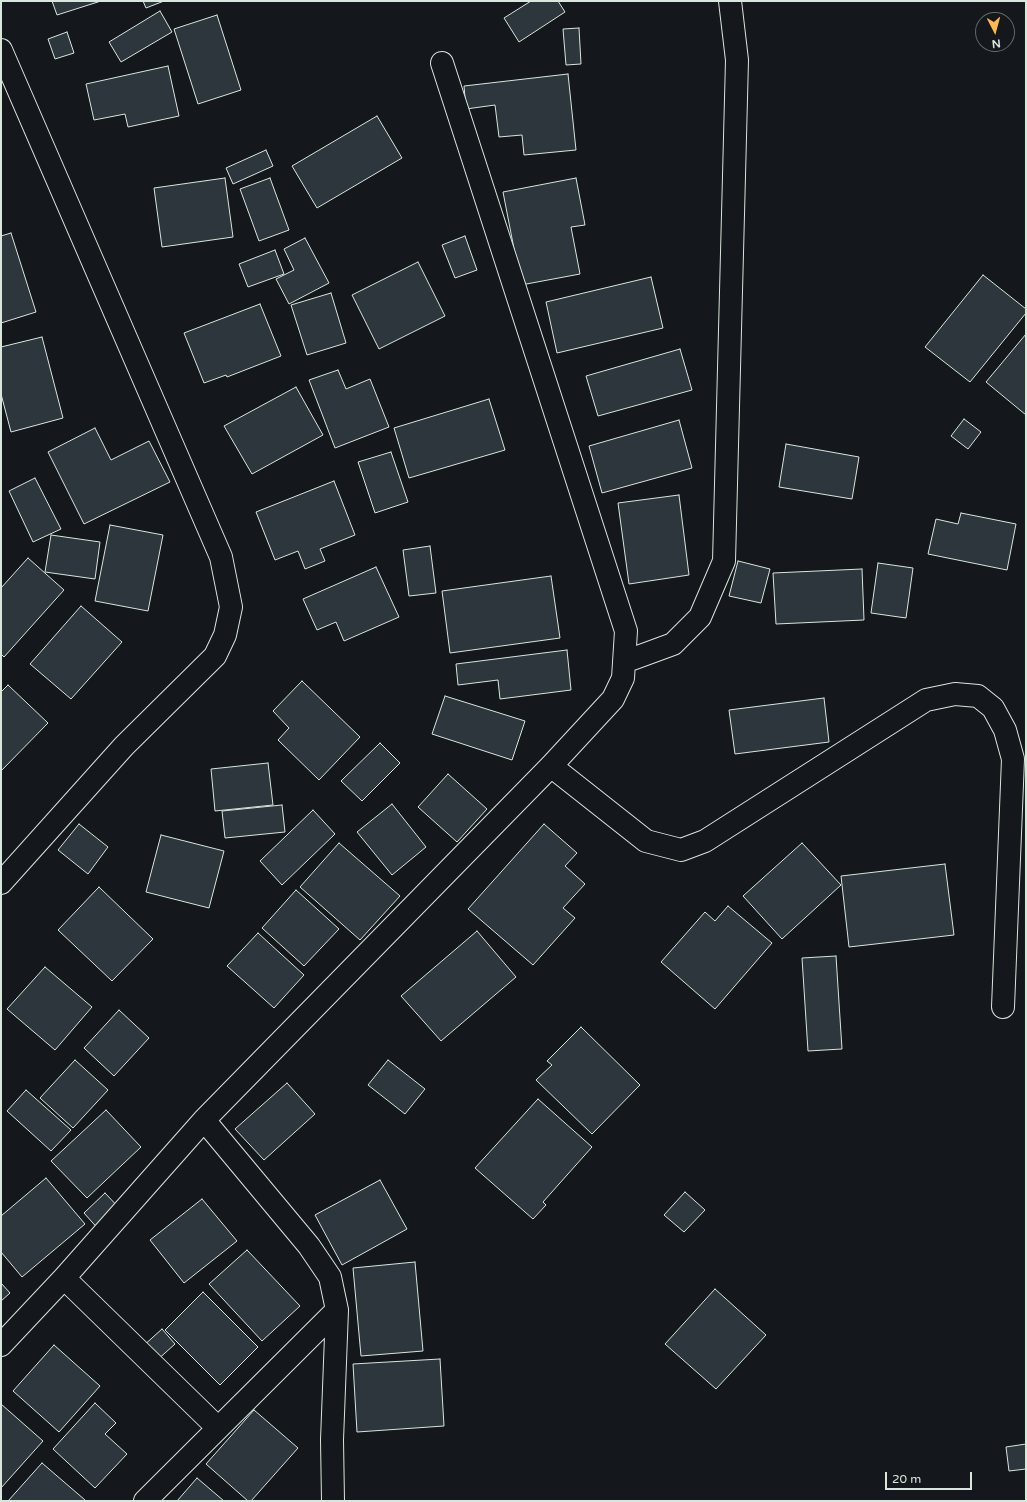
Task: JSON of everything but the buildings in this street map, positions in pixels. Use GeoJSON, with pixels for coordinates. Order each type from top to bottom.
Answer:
{"type":"FeatureCollection","features":[{"type":"Feature","properties":{"kind":"street"},"geometry":{"type":"LineString","coordinates":[[624,662],[673,644],[700,617],[724,561],[737,60],[730,1]]}},
{"type":"Feature","properties":{"kind":"street"},"geometry":{"type":"LineString","coordinates":[[1,50],[221,557],[231,607],[225,635],[215,656],[124,746],[1,884]]}},
{"type":"Feature","properties":{"kind":"street"},"geometry":{"type":"LineString","coordinates":[[1,1345],[64,1278],[204,1120],[551,766],[613,699],[623,678],[626,631],[442,63]]}},
{"type":"Feature","properties":{"kind":"street"},"geometry":{"type":"LineString","coordinates":[[551,766],[646,840],[681,850],[705,841],[926,700],[955,694],[978,696],[993,708],[1005,730],[1013,759],[1003,1007]]}},
{"type":"Feature","properties":{"kind":"street"},"geometry":{"type":"LineString","coordinates":[[204,1120],[309,1246],[330,1277],[337,1310],[332,1440],[333,1501]]}},
{"type":"Feature","properties":{"kind":"street"},"geometry":{"type":"LineString","coordinates":[[64,1278],[218,1428]]}},
{"type":"Feature","properties":{"kind":"street"},"geometry":{"type":"LineString","coordinates":[[145,1501],[337,1310]]}}]}
